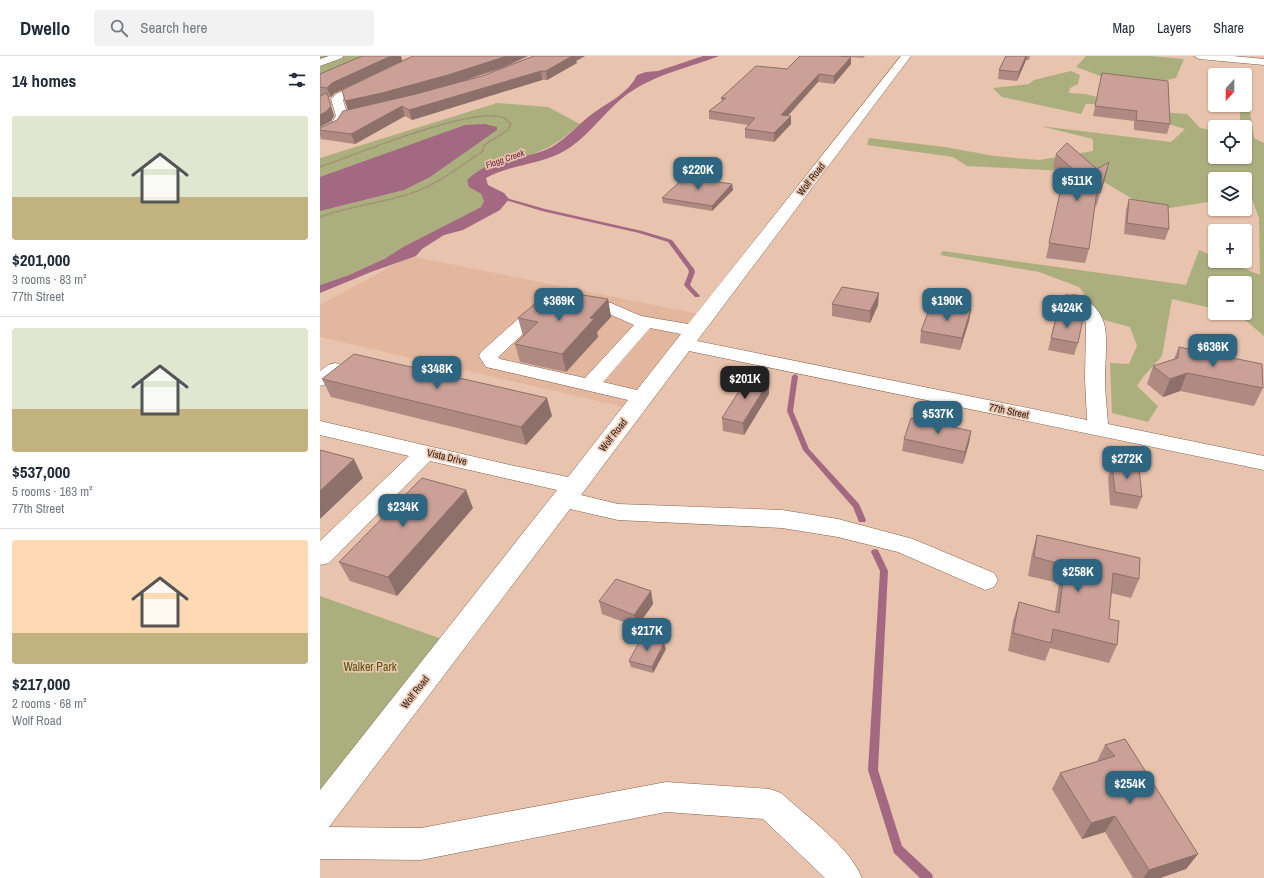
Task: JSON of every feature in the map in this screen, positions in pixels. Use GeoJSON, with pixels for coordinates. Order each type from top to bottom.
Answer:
{"type":"FeatureCollection","features":[{"type":"Feature","properties":{"kind":"street"},"geometry":{"type":"LineString","coordinates":[[320,63],[338,56]]}},
{"type":"Feature","properties":{"kind":"street"},"geometry":{"type":"LineString","coordinates":[[342,116],[337,99],[340,96],[408,62],[426,56]]}},
{"type":"Feature","properties":{"kind":"street","name":"Wolf Road"},"geometry":{"type":"LineString","coordinates":[[320,815],[906,56]]}},
{"type":"Feature","properties":{"kind":"street"},"geometry":{"type":"LineString","coordinates":[[1199,56],[1237,58],[1264,62]]}},
{"type":"Feature","properties":{"kind":"street"},"geometry":{"type":"LineString","coordinates":[[320,134],[336,125],[342,116],[354,114]]}},
{"type":"Feature","properties":{"kind":"street"},"geometry":{"type":"LineString","coordinates":[[1071,299],[1088,309],[1095,323],[1095,379],[1098,429]]}},
{"type":"Feature","properties":{"kind":"street","name":"77th Street"},"geometry":{"type":"LineString","coordinates":[[590,385],[493,363],[488,356],[540,308],[547,304],[562,303],[612,308],[636,320],[646,322],[688,338],[1098,429],[1264,463]]}},
{"type":"Feature","properties":{"kind":"street"},"geometry":{"type":"LineString","coordinates":[[642,398],[590,385],[646,322]]}},
{"type":"Feature","properties":{"kind":"street","name":"Vista Drive"},"geometry":{"type":"LineString","coordinates":[[320,428],[426,452],[569,492],[618,512],[782,519],[838,528],[904,545],[985,580]]}},
{"type":"Feature","properties":{"kind":"street"},"geometry":{"type":"LineString","coordinates":[[320,556],[426,452]]}},
{"type":"Feature","properties":{"kind":"street"},"geometry":{"type":"LineString","coordinates":[[320,843],[421,844],[666,797],[770,804],[835,864],[845,878]]}},
{"type":"Feature","properties":{"kind":"path"},"geometry":{"type":"LineString","coordinates":[[320,167],[400,138],[451,122],[487,116],[504,118],[511,124],[508,130],[484,145],[483,151],[427,187],[376,203],[334,212],[320,217]]}},
{"type":"Feature","properties":{"kind":"shaded area"},"geometry":{"type":"Polygon","coordinates":[[[703,56],[719,56],[663,75],[632,91],[623,97],[584,136],[566,150],[546,159],[496,173],[486,178],[488,185],[504,193],[509,199],[500,210],[463,230],[444,235],[422,249],[416,256],[371,272],[320,293],[320,285],[349,275],[384,259],[403,247],[481,207],[484,201],[481,194],[469,187],[467,180],[485,167],[494,163],[550,148],[592,114],[611,102],[629,87],[637,75],[646,72],[658,71],[703,56]]]}},
{"type":"Feature","properties":{"kind":"shaded area"},"geometry":{"type":"Polygon","coordinates":[[[485,124],[497,127],[497,130],[430,177],[404,190],[320,211],[320,177],[465,125],[485,124]]]}},
{"type":"Feature","properties":{"kind":"shaded area"},"geometry":{"type":"Polygon","coordinates":[[[410,256],[699,314],[624,407],[320,337],[320,305],[410,256]]]}},
{"type":"Feature","properties":{"kind":"green space"},"geometry":{"type":"Polygon","coordinates":[[[320,56],[402,56],[320,94],[320,56]]]}},
{"type":"Feature","properties":{"kind":"green space"},"geometry":{"type":"Polygon","coordinates":[[[1086,56],[1150,56],[1184,59],[1176,78],[1158,82],[1111,80],[1076,67],[1086,56]]]}},
{"type":"Feature","properties":{"kind":"green space"},"geometry":{"type":"Polygon","coordinates":[[[1071,71],[1080,75],[1078,84],[1070,88],[1069,93],[1085,94],[1125,104],[1086,104],[1081,114],[1002,97],[993,88],[1029,84],[1034,80],[1071,71]]]}},
{"type":"Feature","properties":{"kind":"green space"},"geometry":{"type":"Polygon","coordinates":[[[497,103],[548,107],[580,124],[548,148],[525,156],[497,160],[486,166],[469,187],[481,194],[484,201],[481,207],[403,247],[384,259],[349,275],[320,285],[320,158],[497,103]]]}},
{"type":"Feature","properties":{"kind":"green space"},"geometry":{"type":"Polygon","coordinates":[[[1162,112],[1187,114],[1200,128],[1208,130],[1208,164],[1252,164],[1252,125],[1254,138],[1264,143],[1264,336],[1245,320],[1252,320],[1252,276],[1208,276],[1208,307],[1172,299],[1162,356],[1137,386],[1158,406],[1148,422],[1112,413],[1110,363],[1129,364],[1137,346],[1130,327],[1104,320],[1079,287],[1039,272],[940,255],[943,251],[1186,285],[1199,250],[1208,254],[1208,268],[1243,268],[1260,275],[1259,218],[1252,199],[1252,172],[1208,172],[1208,202],[1169,208],[1138,202],[1087,172],[967,166],[953,157],[867,145],[869,138],[945,147],[994,156],[1039,160],[1093,151],[1093,139],[1040,126],[1171,142],[1185,129],[1148,118],[1162,112]]]}},
{"type":"Feature","properties":{"kind":"green space"},"geometry":{"type":"Polygon","coordinates":[[[1240,112],[1250,112],[1251,120],[1240,120],[1240,112]]]}},
{"type":"Feature","properties":{"kind":"green space","name":"Walker Park"},"geometry":{"type":"Polygon","coordinates":[[[320,596],[453,643],[320,811],[320,596]]]}},
{"type":"Feature","properties":{"kind":"building"},"geometry":{"type":"Polygon","coordinates":[[[362,56],[391,56],[332,83],[327,88],[320,87],[320,74],[362,56]]]}},
{"type":"Feature","properties":{"kind":"building"},"geometry":{"type":"Polygon","coordinates":[[[413,56],[507,56],[448,75],[382,93],[345,101],[342,90],[413,56]]]}},
{"type":"Feature","properties":{"kind":"building"},"geometry":{"type":"Polygon","coordinates":[[[534,56],[572,56],[546,71],[541,71],[409,110],[402,106],[351,134],[320,130],[320,128],[337,120],[343,111],[416,94],[482,76],[534,56]]]}},
{"type":"Feature","properties":{"kind":"building"},"geometry":{"type":"Polygon","coordinates":[[[800,56],[851,57],[834,76],[819,74],[781,115],[791,116],[774,133],[745,129],[755,118],[709,111],[726,98],[721,98],[756,66],[787,69],[800,56]]]}},
{"type":"Feature","properties":{"kind":"building"},"geometry":{"type":"Polygon","coordinates":[[[1006,56],[1026,56],[1019,72],[999,70],[1006,56]]]}},
{"type":"Feature","properties":{"kind":"building"},"geometry":{"type":"Polygon","coordinates":[[[1102,73],[1168,81],[1170,124],[1136,120],[1137,111],[1095,106],[1102,73]]]}},
{"type":"Feature","properties":{"kind":"building"},"geometry":{"type":"Polygon","coordinates":[[[327,93],[331,106],[327,111],[320,115],[320,96],[327,93]]]}},
{"type":"Feature","properties":{"kind":"building"},"geometry":{"type":"Polygon","coordinates":[[[1067,143],[1097,169],[1109,162],[1100,193],[1097,190],[1089,249],[1049,243],[1060,193],[1083,178],[1056,154],[1067,143]]]}},
{"type":"Feature","properties":{"kind":"building"},"geometry":{"type":"Polygon","coordinates":[[[685,177],[732,184],[712,206],[662,198],[685,177]]]}},
{"type":"Feature","properties":{"kind":"building"},"geometry":{"type":"Polygon","coordinates":[[[1129,199],[1168,205],[1169,229],[1127,223],[1129,199]]]}},
{"type":"Feature","properties":{"kind":"building"},"geometry":{"type":"Polygon","coordinates":[[[842,287],[879,293],[870,311],[832,304],[842,287]]]}},
{"type":"Feature","properties":{"kind":"building"},"geometry":{"type":"Polygon","coordinates":[[[547,294],[578,300],[583,295],[608,299],[590,318],[594,319],[562,354],[515,344],[538,322],[518,318],[547,294]]]}},
{"type":"Feature","properties":{"kind":"building"},"geometry":{"type":"Polygon","coordinates":[[[952,306],[971,309],[962,338],[921,331],[930,307],[950,311],[952,306]]]}},
{"type":"Feature","properties":{"kind":"building"},"geometry":{"type":"Polygon","coordinates":[[[1057,314],[1083,319],[1078,343],[1051,338],[1057,314]]]}},
{"type":"Feature","properties":{"kind":"building"},"geometry":{"type":"Polygon","coordinates":[[[1179,347],[1262,364],[1263,388],[1187,373],[1170,379],[1153,366],[1178,358],[1179,347]]]}},
{"type":"Feature","properties":{"kind":"building"},"geometry":{"type":"Polygon","coordinates":[[[354,354],[547,398],[521,427],[322,379],[354,354]]]}},
{"type":"Feature","properties":{"kind":"building"},"geometry":{"type":"Polygon","coordinates":[[[748,377],[769,381],[743,423],[722,418],[748,377]]]}},
{"type":"Feature","properties":{"kind":"building"},"geometry":{"type":"Polygon","coordinates":[[[911,418],[971,431],[965,452],[904,439],[911,418]]]}},
{"type":"Feature","properties":{"kind":"building"},"geometry":{"type":"Polygon","coordinates":[[[320,450],[354,459],[320,491],[320,450]]]}},
{"type":"Feature","properties":{"kind":"building"},"geometry":{"type":"Polygon","coordinates":[[[1112,464],[1139,468],[1142,497],[1115,492],[1112,464]]]}},
{"type":"Feature","properties":{"kind":"building"},"geometry":{"type":"Polygon","coordinates":[[[422,478],[466,490],[388,577],[339,562],[422,478]]]}},
{"type":"Feature","properties":{"kind":"building"},"geometry":{"type":"Polygon","coordinates":[[[1037,535],[1140,558],[1139,579],[1113,573],[1109,619],[1119,621],[1117,645],[1053,629],[1051,643],[1013,633],[1019,602],[1059,613],[1065,565],[1034,557],[1037,535]]]}},
{"type":"Feature","properties":{"kind":"building"},"geometry":{"type":"Polygon","coordinates":[[[616,579],[651,591],[634,615],[599,601],[616,579]]]}},
{"type":"Feature","properties":{"kind":"building"},"geometry":{"type":"Polygon","coordinates":[[[642,637],[664,643],[652,667],[629,661],[642,637]]]}},
{"type":"Feature","properties":{"kind":"building"},"geometry":{"type":"Polygon","coordinates":[[[1125,739],[1198,854],[1149,870],[1115,816],[1091,823],[1060,773],[1115,756],[1105,745],[1125,739]]]}},
{"type":"Feature","properties":{"kind":"waterway"},"geometry":{"type":"LineString","coordinates":[[501,197],[544,210],[640,232],[670,241],[691,269],[692,272],[687,285],[697,296]]}},
{"type":"Feature","properties":{"kind":"waterway"},"geometry":{"type":"LineString","coordinates":[[795,376],[790,411],[806,450],[856,506],[862,520]]}},
{"type":"Feature","properties":{"kind":"waterway"},"geometry":{"type":"LineString","coordinates":[[875,552],[884,571],[873,770],[898,849],[928,878]]}},
{"type":"Feature","properties":{"kind":"water label","name":"Flagg Creek"},"geometry":{"type":"Point","coordinates":[505,159]}}]}
